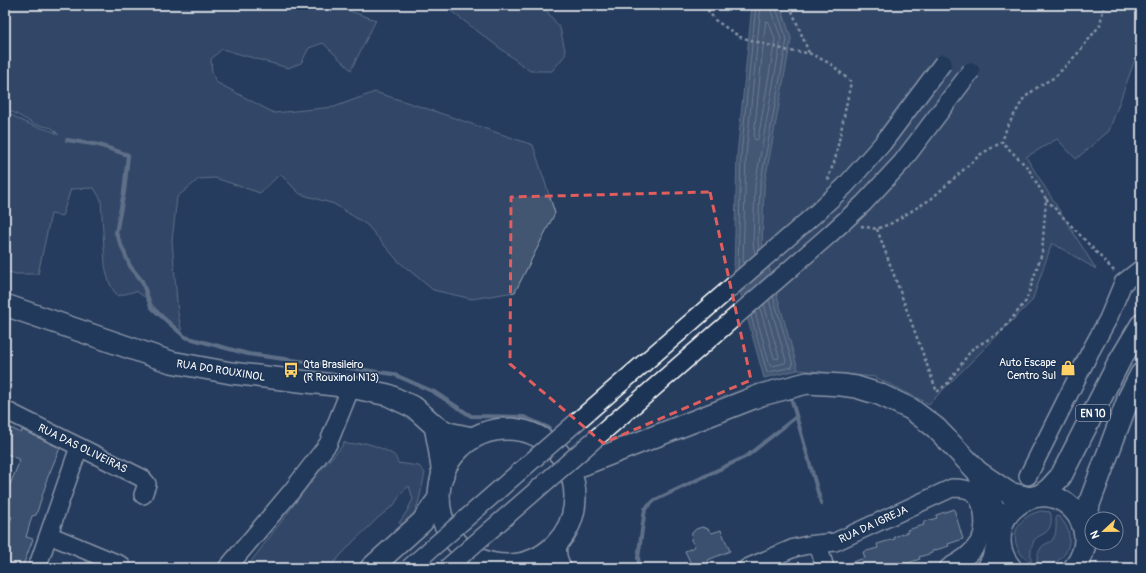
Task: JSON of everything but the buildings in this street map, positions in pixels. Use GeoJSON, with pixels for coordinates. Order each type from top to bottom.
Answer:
{"type":"FeatureCollection","features":[{"type":"Feature","properties":{"kind":"main road","name":"RUA DO ROUXINOL"},"geometry":{"type":"LineString","coordinates":[[5,306],[171,362],[231,373],[351,387],[388,395],[415,408],[435,426],[448,433],[472,438]]}},
{"type":"Feature","properties":{"kind":"main road","name":"EN 10"},"geometry":{"type":"LineString","coordinates":[[1000,532],[1005,517],[1012,509],[1020,502],[1049,489],[1061,476],[1119,362],[1141,325]]}},
{"type":"Feature","properties":{"kind":"main road","name":"EN 10"},"geometry":{"type":"LineString","coordinates":[[1088,511],[1089,504],[1129,397],[1141,374]]}},
{"type":"Feature","properties":{"kind":"main road"},"geometry":{"type":"LineString","coordinates":[[569,470],[761,395],[806,384],[845,385],[879,394],[902,404],[920,415],[936,428],[978,472],[1009,493],[1034,497],[1048,496],[1066,503],[1073,508],[1081,520],[1084,534]]}},
{"type":"Feature","properties":{"kind":"main road"},"geometry":{"type":"LineString","coordinates":[[435,426],[443,475]]}},
{"type":"Feature","properties":{"kind":"main road"},"geometry":{"type":"LineString","coordinates":[[517,429],[538,436],[557,450],[569,470],[574,489],[574,508],[568,527],[557,543],[545,554],[538,565],[483,566],[454,539],[443,520],[439,498],[443,475],[454,454],[472,438],[494,430],[517,429]]}},
{"type":"Feature","properties":{"kind":"main road"},"geometry":{"type":"LineString","coordinates":[[978,472],[1000,532],[1000,547],[1011,568]]}},
{"type":"Feature","properties":{"kind":"main road"},"geometry":{"type":"LineString","coordinates":[[371,568],[422,522],[439,498]]}},
{"type":"Feature","properties":{"kind":"main road"},"geometry":{"type":"LineString","coordinates":[[988,568],[997,551],[1000,532]]}},
{"type":"Feature","properties":{"kind":"main road","name":"EN 10"},"geometry":{"type":"LineString","coordinates":[[1074,568],[1084,551]]}},
{"type":"Feature","properties":{"kind":"main road"},"geometry":{"type":"LineString","coordinates":[[1086,551],[1087,568]]}},
{"type":"Feature","properties":{"kind":"street"},"geometry":{"type":"LineString","coordinates":[[409,568],[814,215],[845,186],[883,143],[943,63]]}},
{"type":"Feature","properties":{"kind":"street"},"geometry":{"type":"LineString","coordinates":[[447,568],[829,236],[863,204],[902,162],[971,71]]}},
{"type":"Feature","properties":{"kind":"street"},"geometry":{"type":"LineString","coordinates":[[1028,476],[1108,319],[1124,283],[1141,269]]}},
{"type":"Feature","properties":{"kind":"street"},"geometry":{"type":"LineString","coordinates":[[227,568],[291,492],[328,444],[351,387]]}},
{"type":"Feature","properties":{"kind":"street","name":"RUA DAS OLIVEIRAS"},"geometry":{"type":"LineString","coordinates":[[5,410],[142,478],[147,484],[143,495]]}},
{"type":"Feature","properties":{"kind":"street"},"geometry":{"type":"LineString","coordinates":[[38,568],[79,447]]}},
{"type":"Feature","properties":{"kind":"street","name":"RUA DA IGREJA"},"geometry":{"type":"LineString","coordinates":[[747,568],[794,548],[835,542],[952,488],[963,488],[972,492],[980,501],[983,510],[984,528],[980,541],[970,555],[948,568]]}},
{"type":"Feature","properties":{"kind":"street"},"geometry":{"type":"LineString","coordinates":[[49,535],[121,565]]}},
{"type":"Feature","properties":{"kind":"street"},"geometry":{"type":"LineString","coordinates":[[557,543],[558,557],[562,568]]}},
{"type":"Feature","properties":{"kind":"street"},"geometry":{"type":"LineString","coordinates":[[818,544],[825,568]]}},
{"type":"Feature","properties":{"kind":"path"},"geometry":{"type":"LineString","coordinates":[[704,5],[715,20],[740,37],[789,51],[809,53],[831,64],[851,82],[835,160],[828,178]]}},
{"type":"Feature","properties":{"kind":"path"},"geometry":{"type":"LineString","coordinates":[[791,5],[809,53]]}},
{"type":"Feature","properties":{"kind":"path"},"geometry":{"type":"LineString","coordinates":[[859,225],[877,229],[892,223],[931,199],[980,154],[1002,142],[1007,127],[1024,98],[1039,86],[1055,77],[1078,53],[1100,25],[1104,5]]}},
{"type":"Feature","properties":{"kind":"path"},"geometry":{"type":"LineString","coordinates":[[1002,142],[1028,168],[1046,199],[1124,283]]}},
{"type":"Feature","properties":{"kind":"path"},"geometry":{"type":"LineString","coordinates":[[877,229],[937,392],[948,383],[972,349],[1001,332],[1026,300],[1042,252],[1046,199]]}},
{"type":"Feature","properties":{"kind":"highlighted area"},"geometry":{"type":"Polygon","coordinates":[[[710,192],[751,380],[603,443],[510,364],[511,197],[710,192]]]}},
{"type":"Feature","properties":{"kind":"shaded area"},"geometry":{"type":"Polygon","coordinates":[[[5,5],[332,5],[376,20],[351,70],[323,43],[309,48],[301,63],[288,68],[222,49],[211,59],[212,72],[216,82],[274,113],[334,107],[375,92],[533,145],[555,213],[515,292],[472,299],[433,290],[398,261],[367,225],[334,204],[300,194],[280,174],[260,193],[215,178],[199,179],[177,197],[172,241],[178,313],[182,333],[146,298],[136,291],[118,296],[111,286],[105,265],[101,200],[94,188],[71,189],[62,216],[51,214],[38,274],[16,274],[5,271],[5,112],[25,122],[50,130],[59,135],[52,128],[34,124],[5,108],[5,5]]]}},
{"type":"Feature","properties":{"kind":"shaded area"},"geometry":{"type":"Polygon","coordinates":[[[443,5],[542,5],[560,28],[566,54],[552,71],[530,71],[443,5]]]}},
{"type":"Feature","properties":{"kind":"shaded area"},"geometry":{"type":"Polygon","coordinates":[[[781,5],[1141,5],[1141,43],[1109,131],[1076,159],[1057,139],[1026,157],[1096,269],[1052,243],[1032,301],[929,404],[875,377],[798,370],[762,243],[764,186],[791,39],[781,5]]]}},
{"type":"Feature","properties":{"kind":"shaded area"},"geometry":{"type":"Polygon","coordinates":[[[344,442],[349,444],[365,443],[394,455],[398,463],[419,466],[425,473],[414,515],[404,525],[399,523],[413,499],[409,486],[402,492],[394,505],[353,542],[329,568],[246,568],[318,473],[344,442]]]}},
{"type":"Feature","properties":{"kind":"shaded area"},"geometry":{"type":"Polygon","coordinates":[[[1041,511],[1050,512],[1051,524],[1045,533],[1036,538],[1034,541],[1031,550],[1031,562],[1029,562],[1017,547],[1015,540],[1016,532],[1024,519],[1041,511]]]}},
{"type":"Feature","properties":{"kind":"shaded area"},"geometry":{"type":"Polygon","coordinates":[[[1058,516],[1067,528],[1069,534],[1068,545],[1063,556],[1059,560],[1044,566],[1037,561],[1038,553],[1042,546],[1054,537],[1056,517],[1058,516]]]}},
{"type":"Feature","properties":{"kind":"water"},"geometry":{"type":"Polygon","coordinates":[[[752,5],[779,5],[791,39],[764,186],[762,243],[798,370],[764,378],[734,270],[737,155],[752,5]]]}},
{"type":"Feature","properties":{"kind":"waterway"},"geometry":{"type":"LineString","coordinates":[[67,140],[99,145],[128,155],[124,192],[116,233],[130,266],[142,281],[151,307],[185,337],[248,354],[393,374],[434,392],[471,416],[524,417],[549,428]]}},
{"type":"Feature","properties":{"kind":"waterway"},"geometry":{"type":"LineString","coordinates":[[790,394],[821,503]]}},
{"type":"Feature","properties":{"kind":"waterway"},"geometry":{"type":"LineString","coordinates":[[640,568],[638,558],[645,509],[655,500],[747,456],[796,417]]}},
{"type":"Feature","properties":{"kind":"place","name":"Auto Escape Centro Sul"},"geometry":{"type":"Point","coordinates":[1068,368]}},
{"type":"Feature","properties":{"kind":"place","name":"Qta Brasileiro (R Rouxinol N13)"},"geometry":{"type":"Point","coordinates":[291,370]}}]}
